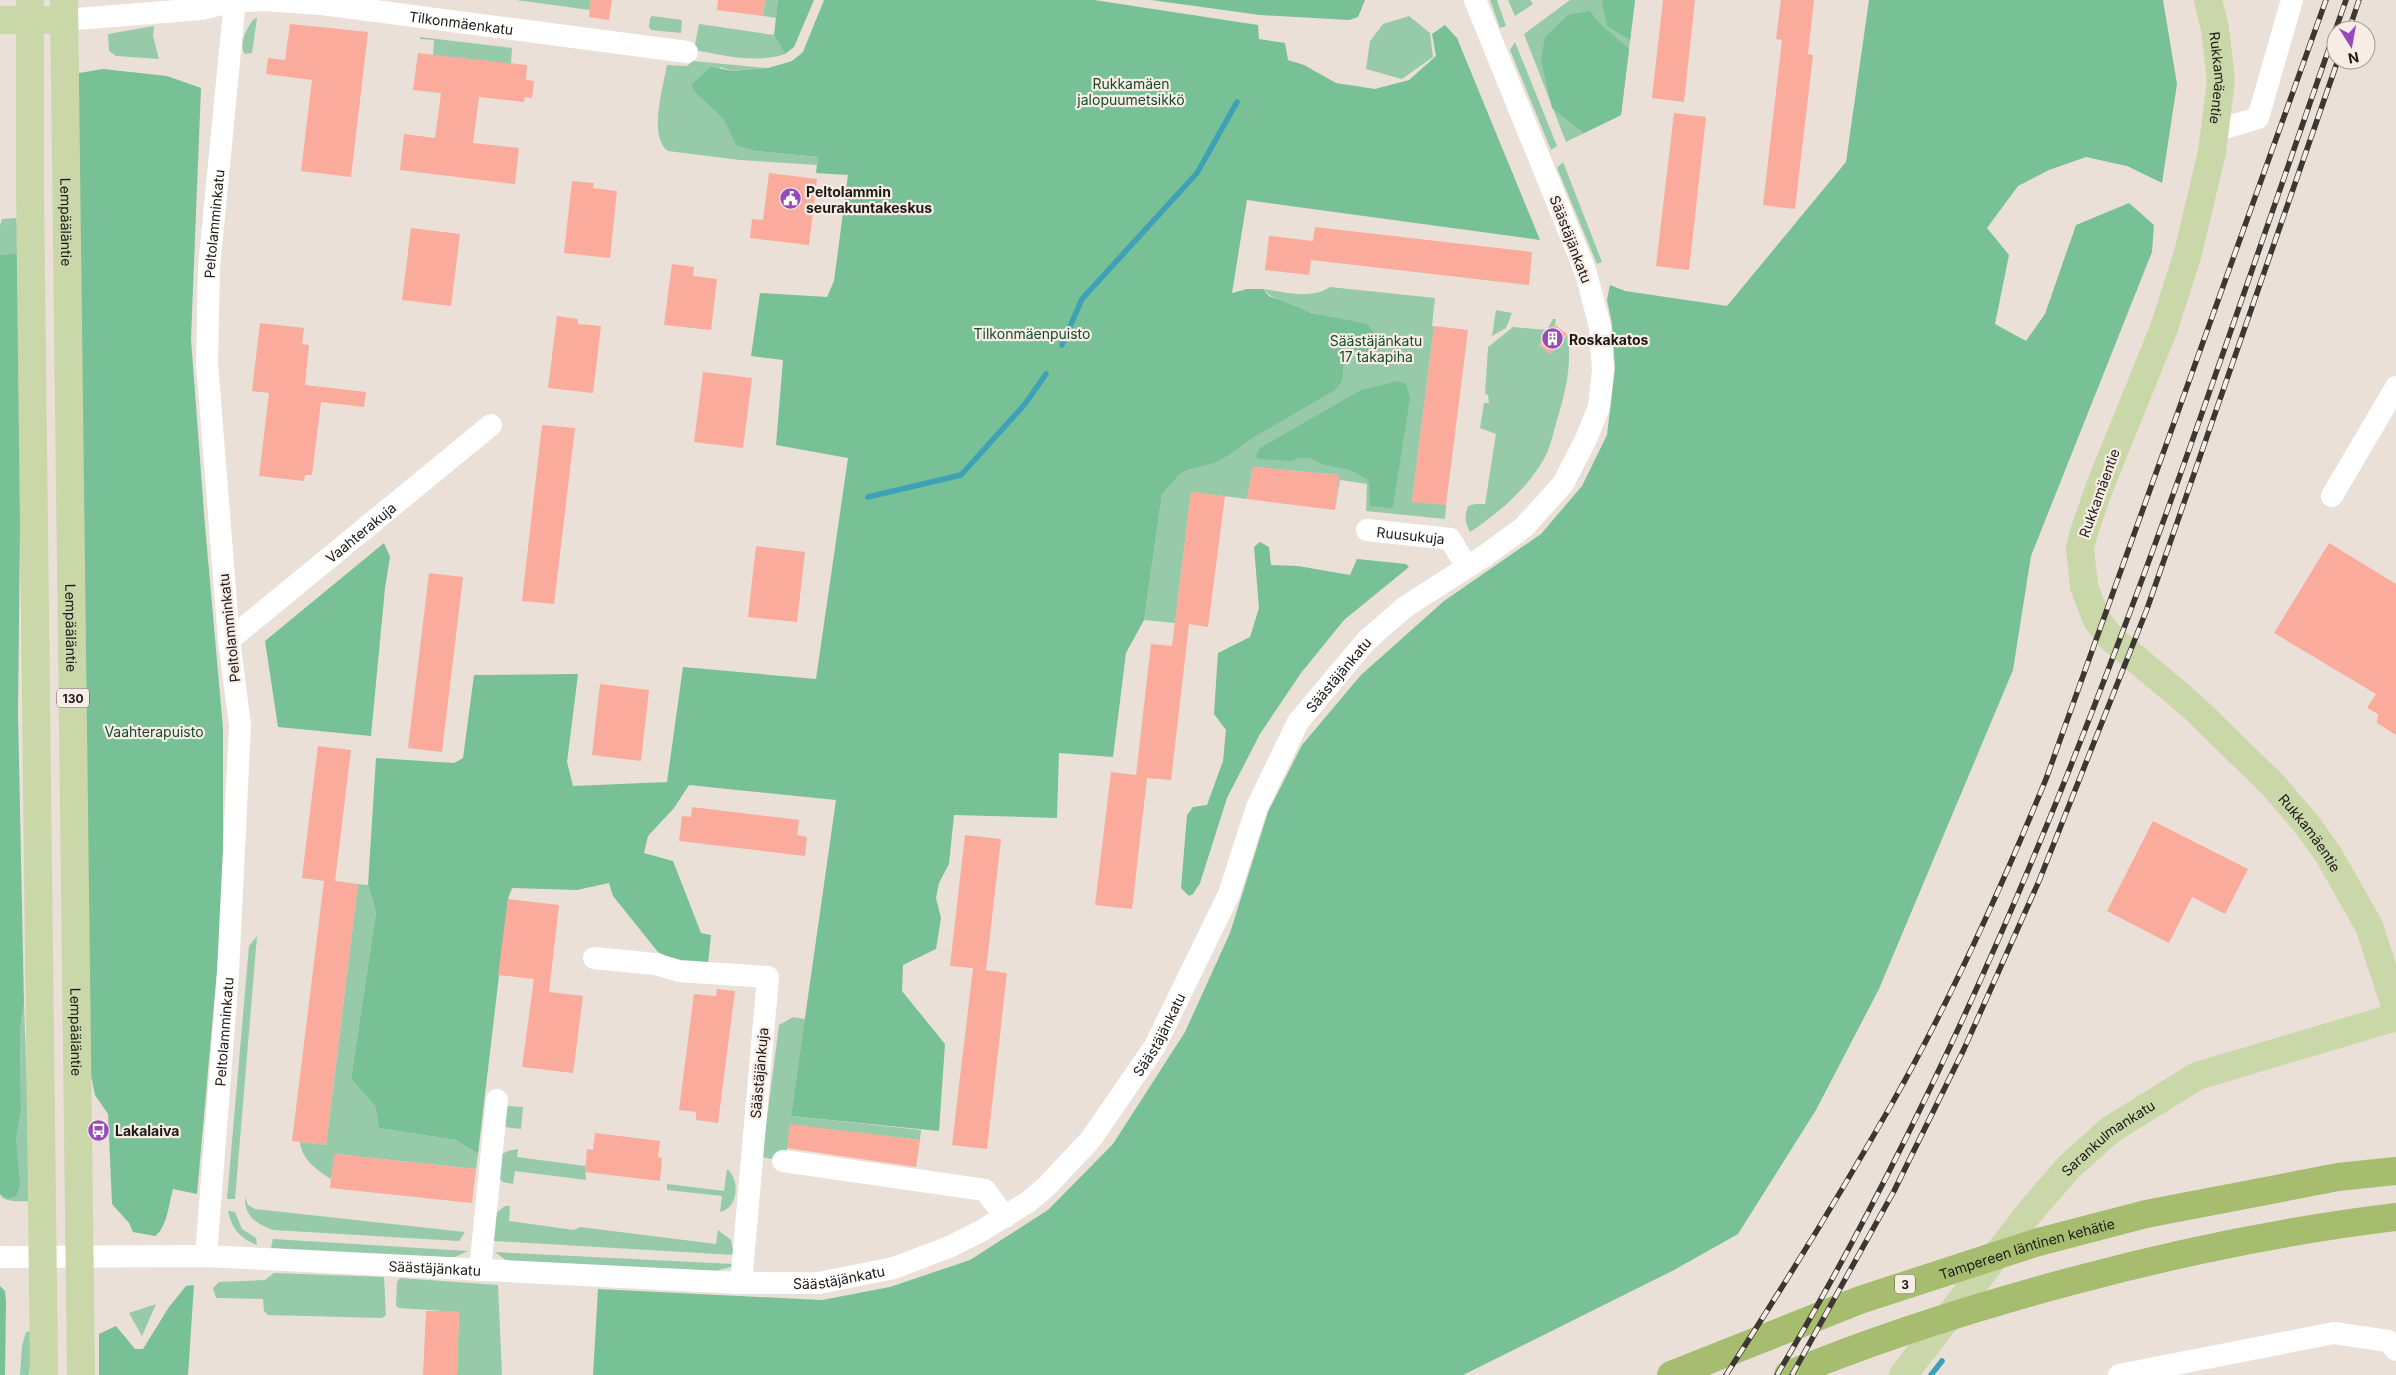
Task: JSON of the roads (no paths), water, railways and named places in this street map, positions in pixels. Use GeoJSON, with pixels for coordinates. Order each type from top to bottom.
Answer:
{"type":"FeatureCollection","features":[{"type":"Feature","properties":{"kind":"highway","name":"Tampereen läntinen kehätie"},"geometry":{"type":"LineString","coordinates":[[1671,1375],[1860,1300],[1946,1270],[2035,1243],[2146,1214],[2338,1178],[2396,1171]]}},
{"type":"Feature","properties":{"kind":"highway"},"geometry":{"type":"LineString","coordinates":[[1788,1375],[1910,1328],[2012,1297],[2155,1259],[2325,1227],[2396,1217]]}},
{"type":"Feature","properties":{"kind":"main road","name":"Rukkamäentie"},"geometry":{"type":"LineString","coordinates":[[2208,0],[2215,28],[2221,80],[2212,152],[2185,262],[2164,328],[2100,486],[2084,532],[2080,548],[2080,570],[2084,587],[2097,620],[2111,638],[2192,706],[2274,786],[2308,826],[2328,854],[2369,926],[2396,1009]]}},
{"type":"Feature","properties":{"kind":"main road","name":"Tilkonmäenkatu"},"geometry":{"type":"LineString","coordinates":[[0,20],[30,10],[64,10]]}},
{"type":"Feature","properties":{"kind":"main road"},"geometry":{"type":"LineString","coordinates":[[30,10],[30,191],[44,1375]]}},
{"type":"Feature","properties":{"kind":"main road","name":"Lempääläntie"},"geometry":{"type":"LineString","coordinates":[[64,10],[81,1375]]}},
{"type":"Feature","properties":{"kind":"main road","name":"Sarankulmankatu"},"geometry":{"type":"LineString","coordinates":[[1902,1375],[2033,1208],[2069,1167],[2110,1130],[2197,1076],[2396,1017]]}},
{"type":"Feature","properties":{"kind":"street","name":"Tilkonmäenkatu"},"geometry":{"type":"LineString","coordinates":[[64,10],[201,9],[231,1],[264,0],[322,4],[687,52]]}},
{"type":"Feature","properties":{"kind":"street","name":"Säästäjänkatu"},"geometry":{"type":"LineString","coordinates":[[0,1257],[206,1256],[741,1283],[819,1283],[880,1272],[949,1247],[1005,1217],[1028,1202],[1068,1166],[1106,1118],[1155,1046],[1228,894],[1257,807],[1298,722],[1366,641],[1405,607],[1523,528],[1563,484],[1586,439],[1598,408],[1603,370],[1600,327],[1586,273],[1475,0]]}},
{"type":"Feature","properties":{"kind":"street"},"geometry":{"type":"LineString","coordinates":[[2215,131],[2258,118],[2292,0]]}},
{"type":"Feature","properties":{"kind":"street","name":"Peltolamminkatu"},"geometry":{"type":"LineString","coordinates":[[206,1256],[228,973],[240,724],[230,640],[207,363],[209,267],[231,1]]}},
{"type":"Feature","properties":{"kind":"street"},"geometry":{"type":"LineString","coordinates":[[2332,496],[2396,387]]}},
{"type":"Feature","properties":{"kind":"street","name":"Vaahterakuja"},"geometry":{"type":"LineString","coordinates":[[230,640],[491,425]]}},
{"type":"Feature","properties":{"kind":"street","name":"Ruusukuja"},"geometry":{"type":"LineString","coordinates":[[1368,530],[1450,539],[1467,567]]}},
{"type":"Feature","properties":{"kind":"street","name":"Säästäjänkuja"},"geometry":{"type":"LineString","coordinates":[[594,958],[655,964],[680,971],[768,977],[741,1283]]}},
{"type":"Feature","properties":{"kind":"street"},"geometry":{"type":"LineString","coordinates":[[480,1270],[497,1100]]}},
{"type":"Feature","properties":{"kind":"street"},"geometry":{"type":"LineString","coordinates":[[784,1161],[986,1184],[1005,1217]]}},
{"type":"Feature","properties":{"kind":"street"},"geometry":{"type":"LineString","coordinates":[[2119,1375],[2334,1333],[2388,1341],[2396,1350]]}},
{"type":"Feature","properties":{"kind":"waterway"},"geometry":{"type":"LineString","coordinates":[[1062,345],[1082,299],[1197,173],[1237,102]]}},
{"type":"Feature","properties":{"kind":"waterway"},"geometry":{"type":"LineString","coordinates":[[868,497],[961,475],[1025,404],[1046,374]]}},
{"type":"Feature","properties":{"kind":"waterway"},"geometry":{"type":"LineString","coordinates":[[1931,1375],[1942,1361]]}},
{"type":"Feature","properties":{"kind":"railway"},"geometry":{"type":"LineString","coordinates":[[1726,1375],[1830,1209],[1912,1067],[1954,987],[2011,863],[2046,779],[2326,0]]}},
{"type":"Feature","properties":{"kind":"railway"},"geometry":{"type":"LineString","coordinates":[[1777,1375],[1868,1212],[1951,1045],[2026,875],[2096,702],[2161,528],[2346,0]]}},
{"type":"Feature","properties":{"kind":"railway"},"geometry":{"type":"LineString","coordinates":[[2352,20],[2359,0]]}},
{"type":"Feature","properties":{"kind":"railway"},"geometry":{"type":"LineString","coordinates":[[1792,1375],[1894,1191],[1964,1049],[2039,881],[2147,609],[2335,70]]}},
{"type":"Feature","properties":{"kind":"place","name":"Peltolammin seurakuntakeskus"},"geometry":{"type":"Point","coordinates":[790,199]}},
{"type":"Feature","properties":{"kind":"place","name":"Roskakatos"},"geometry":{"type":"Point","coordinates":[1553,339]}},
{"type":"Feature","properties":{"kind":"place","name":"Lakalaiva"},"geometry":{"type":"Point","coordinates":[99,1130]}},
{"type":"Feature","properties":{"kind":"park label","name":"Rukkamäen jalopuumetsikkö"},"geometry":{"type":"Point","coordinates":[1131,92]}},
{"type":"Feature","properties":{"kind":"park label","name":"Tilkonmäenpuisto"},"geometry":{"type":"Point","coordinates":[1032,333]}},
{"type":"Feature","properties":{"kind":"park label","name":"Säästäjänkatu 17 takapiha"},"geometry":{"type":"Point","coordinates":[1376,348]}},
{"type":"Feature","properties":{"kind":"park label","name":"Vaahterapuisto"},"geometry":{"type":"Point","coordinates":[154,731]}}]}
